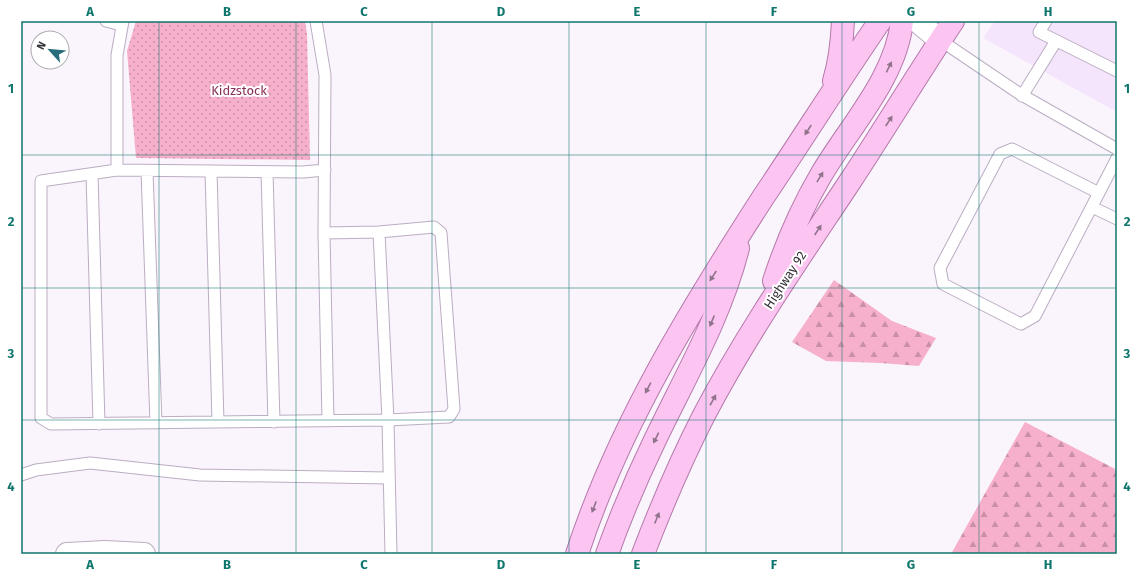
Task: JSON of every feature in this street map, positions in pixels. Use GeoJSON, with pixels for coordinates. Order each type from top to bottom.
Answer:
{"type":"FeatureCollection","features":[{"type":"Feature","properties":{"kind":"main road"},"geometry":{"type":"LineString","coordinates":[[829,97],[838,68],[842,45],[843,21]]}},
{"type":"Feature","properties":{"kind":"main road"},"geometry":{"type":"LineString","coordinates":[[577,554],[606,477],[646,392],[677,335],[742,231],[880,21]]}},
{"type":"Feature","properties":{"kind":"main road"},"geometry":{"type":"LineString","coordinates":[[762,316],[778,269],[801,212],[821,174],[882,82],[901,36],[902,21]]}},
{"type":"Feature","properties":{"kind":"main road","name":"Highway 92"},"geometry":{"type":"LineString","coordinates":[[643,554],[669,490],[704,415],[762,316],[953,21]]}},
{"type":"Feature","properties":{"kind":"main road"},"geometry":{"type":"LineString","coordinates":[[607,554],[639,475],[696,359],[715,315],[730,277],[742,231]]}},
{"type":"Feature","properties":{"kind":"street"},"geometry":{"type":"LineString","coordinates":[[917,21],[940,40]]}},
{"type":"Feature","properties":{"kind":"street"},"geometry":{"type":"LineString","coordinates":[[67,554],[104,552],[139,554]]}},
{"type":"Feature","properties":{"kind":"lane"},"geometry":{"type":"LineString","coordinates":[[106,21],[122,23],[117,55],[117,170]]}},
{"type":"Feature","properties":{"kind":"lane"},"geometry":{"type":"LineString","coordinates":[[316,21],[325,75],[324,233],[328,422]]}},
{"type":"Feature","properties":{"kind":"lane"},"geometry":{"type":"LineString","coordinates":[[1046,21],[1039,32],[1117,71]]}},
{"type":"Feature","properties":{"kind":"lane"},"geometry":{"type":"LineString","coordinates":[[940,40],[1022,96],[1117,149]]}},
{"type":"Feature","properties":{"kind":"lane"},"geometry":{"type":"LineString","coordinates":[[1022,96],[1056,41]]}},
{"type":"Feature","properties":{"kind":"lane"},"geometry":{"type":"LineString","coordinates":[[1099,193],[1012,149],[1000,154],[940,268],[943,284],[1021,324],[1035,316],[1092,207],[1117,158]]}},
{"type":"Feature","properties":{"kind":"lane"},"geometry":{"type":"LineString","coordinates":[[324,233],[379,232],[434,227],[442,233],[454,409],[449,417],[328,422],[99,424],[51,424],[41,418],[41,181],[117,170],[267,172],[325,170]]}},
{"type":"Feature","properties":{"kind":"lane"},"geometry":{"type":"LineString","coordinates":[[147,171],[156,423]]}},
{"type":"Feature","properties":{"kind":"lane"},"geometry":{"type":"LineString","coordinates":[[211,171],[218,422]]}},
{"type":"Feature","properties":{"kind":"lane"},"geometry":{"type":"LineString","coordinates":[[267,172],[274,422]]}},
{"type":"Feature","properties":{"kind":"lane"},"geometry":{"type":"LineString","coordinates":[[92,174],[99,424]]}},
{"type":"Feature","properties":{"kind":"lane"},"geometry":{"type":"LineString","coordinates":[[1092,207],[1117,219]]}},
{"type":"Feature","properties":{"kind":"lane"},"geometry":{"type":"LineString","coordinates":[[379,232],[388,420],[391,554]]}},
{"type":"Feature","properties":{"kind":"lane"},"geometry":{"type":"LineString","coordinates":[[21,475],[36,470],[90,463],[200,475],[390,478]]}},
{"type":"Feature","properties":{"kind":"shaded area"},"geometry":{"type":"Polygon","coordinates":[[[995,21],[1117,21],[1117,112],[983,38],[995,21]]]}},
{"type":"Feature","properties":{"kind":"green space","name":"Kidzstock"},"geometry":{"type":"Polygon","coordinates":[[[136,21],[305,21],[307,34],[310,160],[136,158],[127,51],[136,21]]]}},
{"type":"Feature","properties":{"kind":"green space"},"geometry":{"type":"Polygon","coordinates":[[[834,280],[892,321],[936,338],[919,366],[826,361],[792,342],[834,280]]]}},
{"type":"Feature","properties":{"kind":"green space"},"geometry":{"type":"Polygon","coordinates":[[[1025,422],[1117,470],[1117,554],[951,554],[1025,422]]]}}]}
